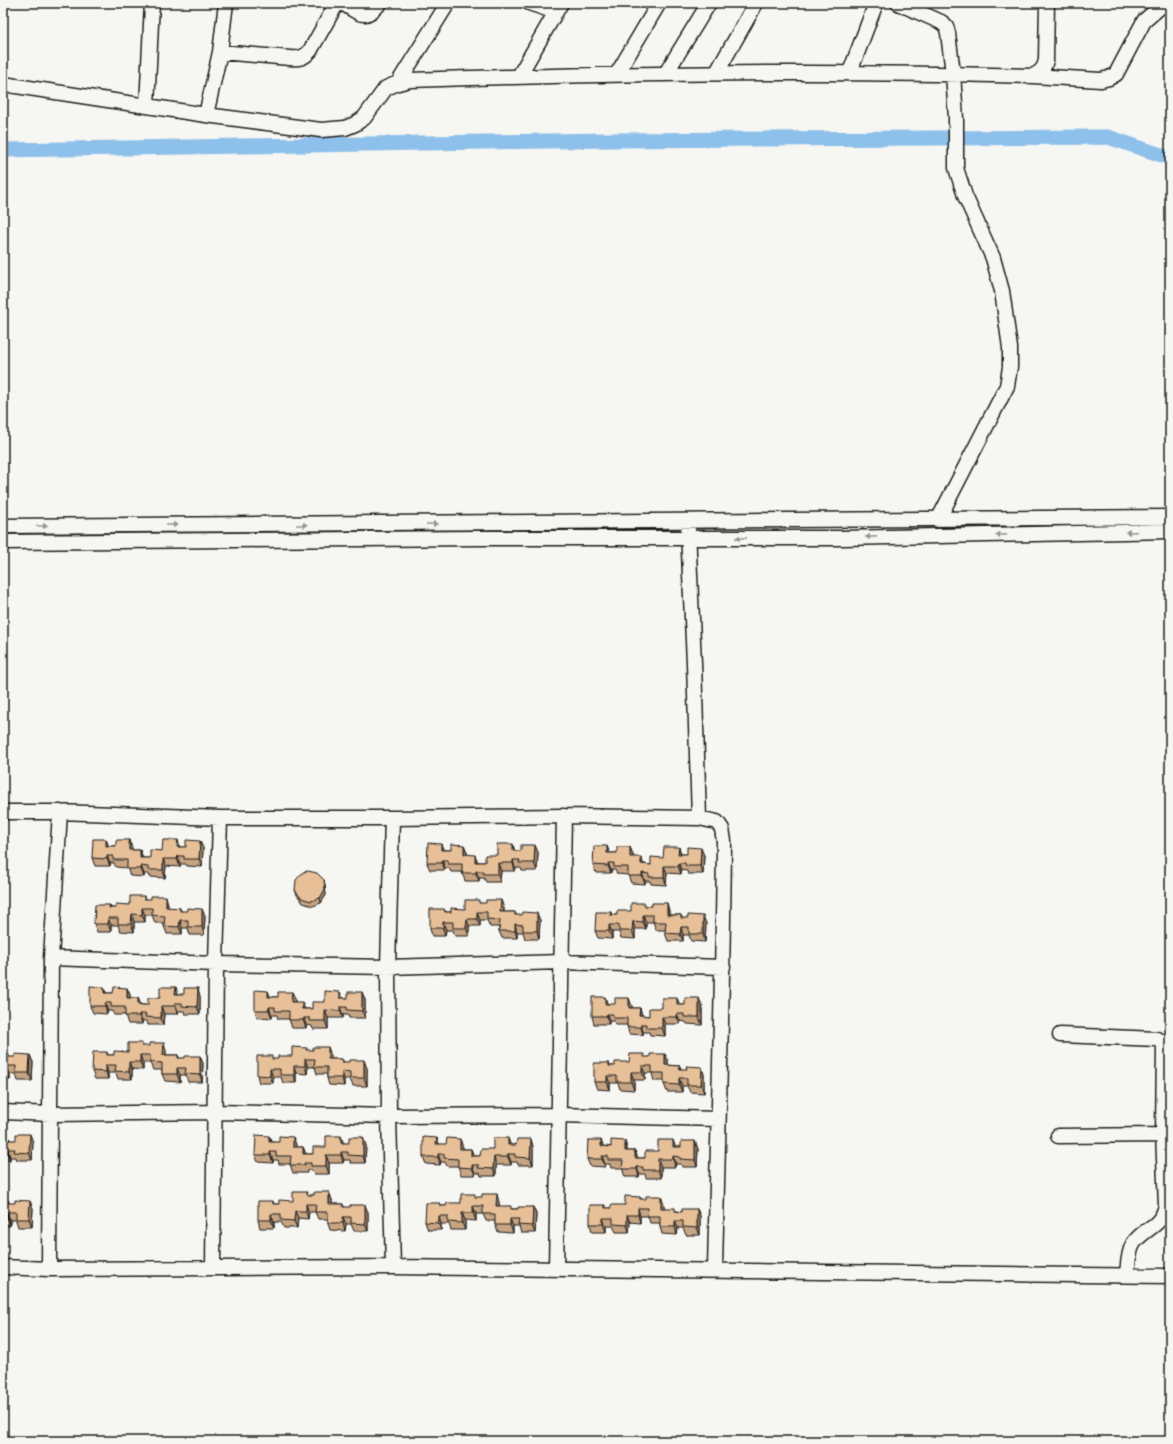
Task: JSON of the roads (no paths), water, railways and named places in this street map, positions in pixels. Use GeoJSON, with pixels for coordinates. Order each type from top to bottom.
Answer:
{"type":"FeatureCollection","features":[{"type":"Feature","properties":{"kind":"street"},"geometry":{"type":"LineString","coordinates":[[147,106],[152,3]]}},
{"type":"Feature","properties":{"kind":"street"},"geometry":{"type":"LineString","coordinates":[[206,115],[220,52],[226,3]]}},
{"type":"Feature","properties":{"kind":"street"},"geometry":{"type":"LineString","coordinates":[[220,52],[290,58],[304,57],[310,51],[337,3]]}},
{"type":"Feature","properties":{"kind":"street"},"geometry":{"type":"LineString","coordinates":[[342,3],[362,15],[369,14],[380,3]]}},
{"type":"Feature","properties":{"kind":"street"},"geometry":{"type":"LineString","coordinates":[[398,83],[448,3]]}},
{"type":"Feature","properties":{"kind":"street"},"geometry":{"type":"LineString","coordinates":[[519,76],[558,8],[529,3]]}},
{"type":"Feature","properties":{"kind":"street"},"geometry":{"type":"LineString","coordinates":[[617,74],[659,3]]}},
{"type":"Feature","properties":{"kind":"street"},"geometry":{"type":"LineString","coordinates":[[666,73],[709,3]]}},
{"type":"Feature","properties":{"kind":"street"},"geometry":{"type":"LineString","coordinates":[[717,72],[756,3]]}},
{"type":"Feature","properties":{"kind":"street"},"geometry":{"type":"LineString","coordinates":[[850,72],[876,3]]}},
{"type":"Feature","properties":{"kind":"street"},"geometry":{"type":"LineString","coordinates":[[898,3],[941,22],[946,26],[953,73],[956,119],[956,168],[965,196],[993,258],[1002,291],[1010,348],[1010,367],[1007,386],[938,520]]}},
{"type":"Feature","properties":{"kind":"street"},"geometry":{"type":"LineString","coordinates":[[1033,76],[1041,72],[1046,60],[1047,3]]}},
{"type":"Feature","properties":{"kind":"street"},"geometry":{"type":"LineString","coordinates":[[3,84],[206,115],[321,130],[345,128],[364,118],[386,88],[410,80],[717,72],[953,73],[1101,80],[1116,74],[1144,21],[1160,7],[1162,3]]}},
{"type":"Feature","properties":{"kind":"street"},"geometry":{"type":"LineString","coordinates":[[3,526],[498,523],[686,520],[938,520],[1170,517]]}},
{"type":"Feature","properties":{"kind":"street"},"geometry":{"type":"LineString","coordinates":[[686,520],[688,538],[699,818]]}},
{"type":"Feature","properties":{"kind":"street"},"geometry":{"type":"LineString","coordinates":[[3,542],[470,538],[842,538],[1170,531]]}},
{"type":"Feature","properties":{"kind":"street"},"geometry":{"type":"LineString","coordinates":[[3,812],[60,812],[220,818],[564,816],[699,818],[717,822],[722,829],[724,841],[723,967],[715,1270]]}},
{"type":"Feature","properties":{"kind":"street"},"geometry":{"type":"LineString","coordinates":[[49,1269],[51,958],[60,812]]}},
{"type":"Feature","properties":{"kind":"street"},"geometry":{"type":"LineString","coordinates":[[556,1269],[564,816]]}},
{"type":"Feature","properties":{"kind":"street"},"geometry":{"type":"LineString","coordinates":[[213,1268],[216,964],[220,818]]}},
{"type":"Feature","properties":{"kind":"street"},"geometry":{"type":"LineString","coordinates":[[392,818],[388,967],[389,1116],[393,1267]]}},
{"type":"Feature","properties":{"kind":"street"},"geometry":{"type":"LineString","coordinates":[[51,958],[216,964],[388,967],[561,962],[723,967]]}},
{"type":"Feature","properties":{"kind":"street"},"geometry":{"type":"LineString","coordinates":[[1060,1035],[1157,1039],[1161,1040],[1164,1045],[1163,1135],[1166,1206],[1164,1215],[1155,1225],[1133,1243],[1130,1252],[1127,1275]]}},
{"type":"Feature","properties":{"kind":"street"},"geometry":{"type":"LineString","coordinates":[[3,1112],[51,1114],[214,1112],[389,1116],[558,1115],[718,1119]]}},
{"type":"Feature","properties":{"kind":"street"},"geometry":{"type":"LineString","coordinates":[[1058,1136],[1163,1135]]}},
{"type":"Feature","properties":{"kind":"street"},"geometry":{"type":"LineString","coordinates":[[3,1267],[49,1269],[393,1267],[1170,1276]]}},
{"type":"Feature","properties":{"kind":"waterway"},"geometry":{"type":"LineString","coordinates":[[3,150],[610,140],[1108,137],[1170,158]]}}]}
